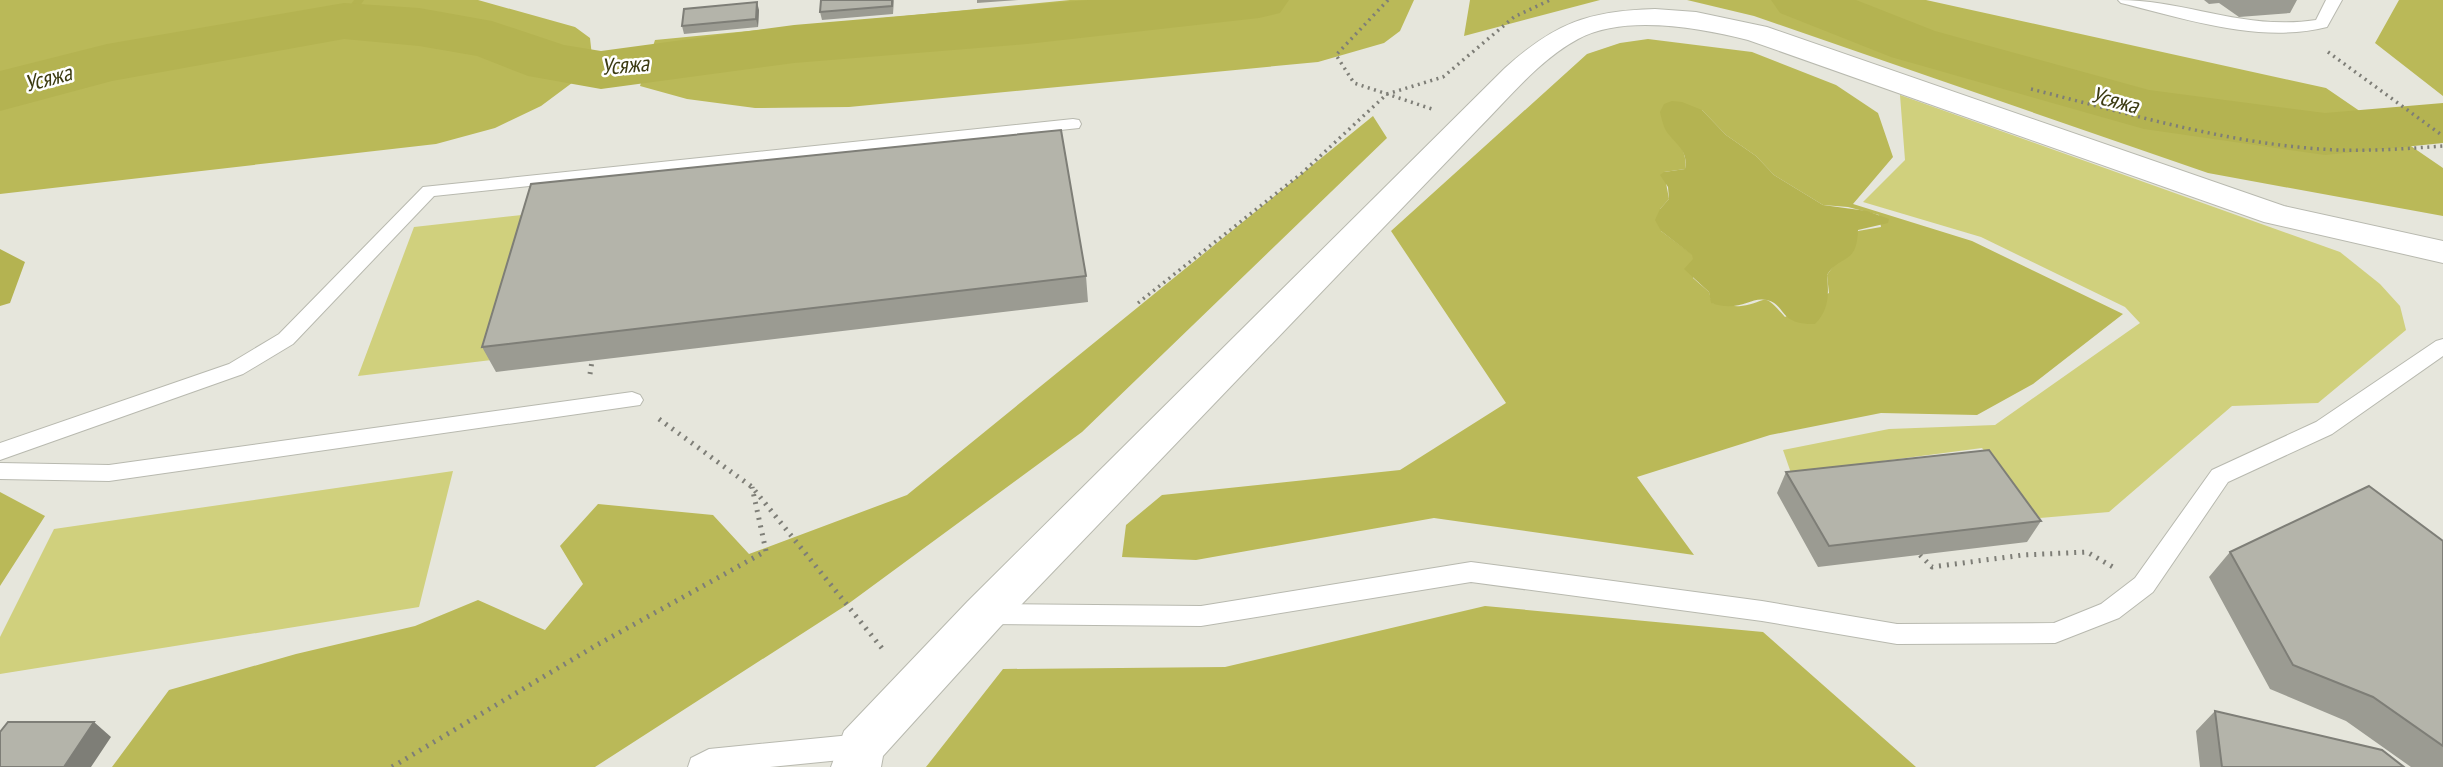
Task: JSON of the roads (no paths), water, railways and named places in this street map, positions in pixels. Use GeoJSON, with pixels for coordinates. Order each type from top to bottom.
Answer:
{"type":"FeatureCollection","features":[{"type":"Feature","properties":{"kind":"street"},"geometry":{"type":"LineString","coordinates":[[858,757],[984,614],[1467,122],[1541,53],[1570,32],[1611,20],[1655,15],[1695,18],[1757,33],[2276,215],[2443,253]]}},
{"type":"Feature","properties":{"kind":"lane"},"geometry":{"type":"LineString","coordinates":[[2126,0],[2265,29],[2297,30],[2322,24],[2334,0]]}},
{"type":"Feature","properties":{"kind":"lane"},"geometry":{"type":"LineString","coordinates":[[0,452],[236,369],[286,340],[429,191],[1073,124]]}},
{"type":"Feature","properties":{"kind":"lane"},"geometry":{"type":"LineString","coordinates":[[984,614],[1201,616],[1471,572],[1762,611],[1896,634],[2055,634],[2110,611],[2144,585],[2220,476],[2324,428],[2443,346]]}},
{"type":"Feature","properties":{"kind":"lane"},"geometry":{"type":"LineString","coordinates":[[0,471],[109,473],[632,400]]}},
{"type":"Feature","properties":{"kind":"lane"},"geometry":{"type":"LineString","coordinates":[[701,767],[709,761],[858,757]]}},
{"type":"Feature","properties":{"kind":"waterway"},"geometry":{"type":"LineString","coordinates":[[344,21],[359,0]]}},
{"type":"Feature","properties":{"kind":"waterway","name":"Усяжа"},"geometry":{"type":"LineString","coordinates":[[0,91],[107,63],[344,21],[419,27],[492,40],[551,62],[601,70],[794,44],[1027,25],[1259,0]]}},
{"type":"Feature","properties":{"kind":"waterway","name":"Усяжа"},"geometry":{"type":"LineString","coordinates":[[1801,0],[1913,44],[2144,109],[2325,134],[2443,123]]}}]}
